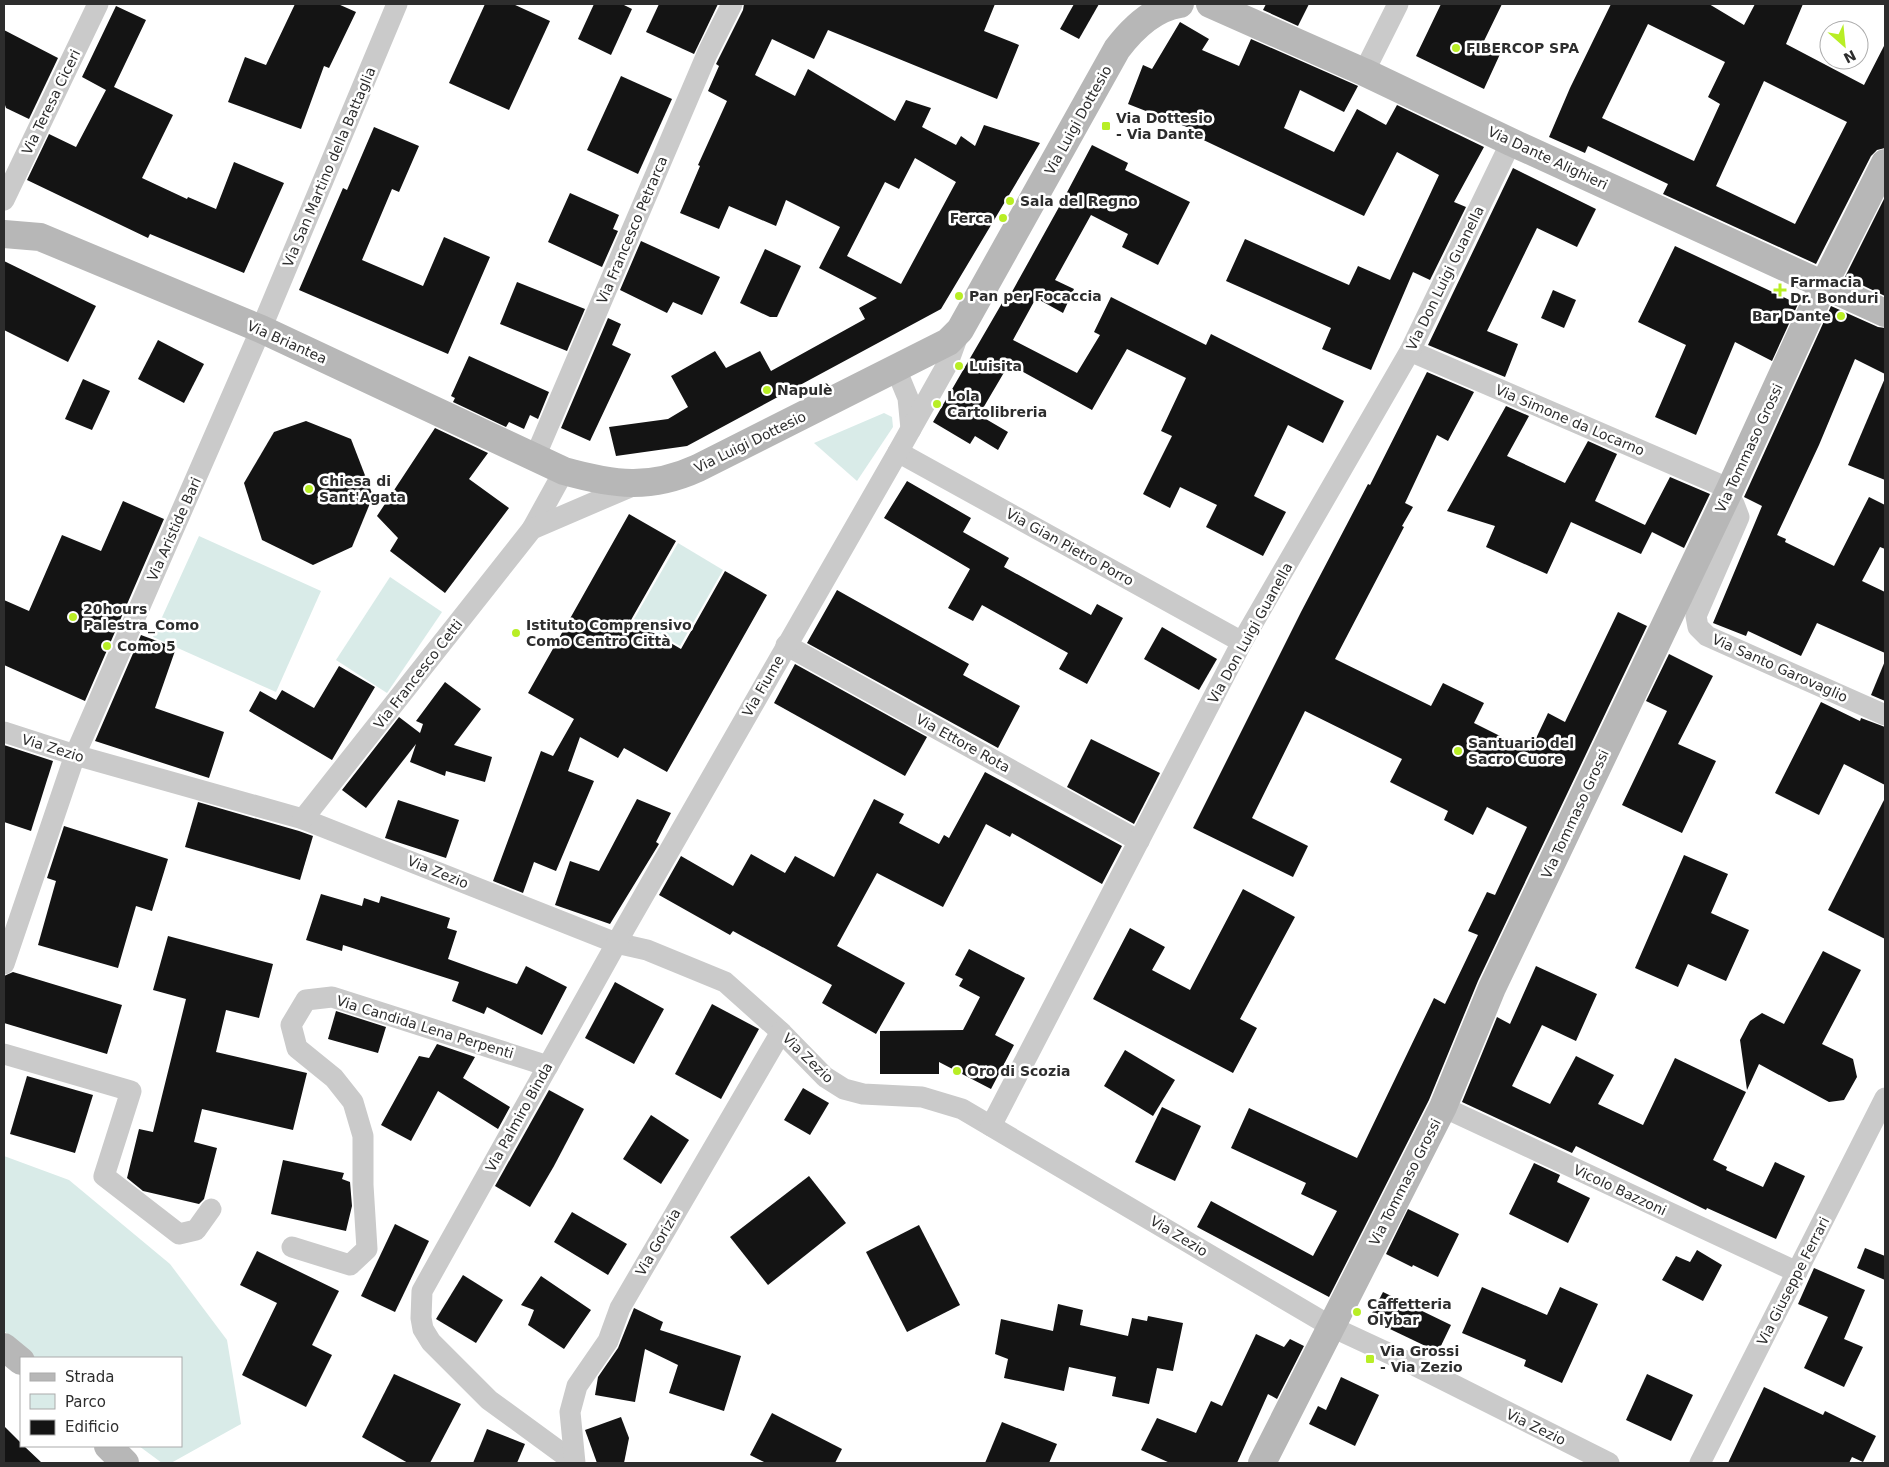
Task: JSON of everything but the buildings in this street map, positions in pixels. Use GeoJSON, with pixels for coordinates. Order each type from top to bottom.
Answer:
{"type":"FeatureCollection","features":[{"type":"Feature","properties":{"kind":"main road","name":"Via Dante Alighieri"},"geometry":{"type":"LineString","coordinates":[[1210,4],[1364,72],[1511,142],[1885,313]]}},
{"type":"Feature","properties":{"kind":"main road","name":"Via Luigi Dottesio"},"geometry":{"type":"LineString","coordinates":[[564,471],[587,477],[637,484],[657,482],[682,476],[948,342],[960,330],[1117,49],[1141,22],[1164,6]]}},
{"type":"Feature","properties":{"kind":"main road","name":"Via Tommaso Grossi"},"geometry":{"type":"LineString","coordinates":[[1262,1463],[1443,1107],[1492,988],[1728,494],[1824,284],[1885,163]]}},
{"type":"Feature","properties":{"kind":"main road","name":"Via Briantea"},"geometry":{"type":"LineString","coordinates":[[4,234],[40,237],[261,330],[564,471]]}},
{"type":"Feature","properties":{"kind":"main road"},"geometry":{"type":"LineString","coordinates":[[4,1347],[20,1360]]}},
{"type":"Feature","properties":{"kind":"main road"},"geometry":{"type":"LineString","coordinates":[[109,1447],[125,1463]]}},
{"type":"Feature","properties":{"kind":"street","name":"Via Teresa Ciceri"},"geometry":{"type":"LineString","coordinates":[[4,200],[98,4]]}},
{"type":"Feature","properties":{"kind":"street","name":"Via San Martino della Battaglia"},"geometry":{"type":"LineString","coordinates":[[261,330],[397,4]]}},
{"type":"Feature","properties":{"kind":"street","name":"Via Francesco Petrarca"},"geometry":{"type":"LineString","coordinates":[[535,457],[707,54],[732,4]]}},
{"type":"Feature","properties":{"kind":"street"},"geometry":{"type":"LineString","coordinates":[[1364,72],[1398,4]]}},
{"type":"Feature","properties":{"kind":"street","name":"Via Don Luigi Guanella"},"geometry":{"type":"LineString","coordinates":[[991,1126],[1242,642],[1410,351],[1511,142]]}},
{"type":"Feature","properties":{"kind":"street","name":"Via Aristide Bari"},"geometry":{"type":"LineString","coordinates":[[4,964],[75,755],[261,330]]}},
{"type":"Feature","properties":{"kind":"street","name":"Via Fiume"},"geometry":{"type":"LineString","coordinates":[[616,943],[911,429],[948,363],[960,330]]}},
{"type":"Feature","properties":{"kind":"street","name":"Via Simone da Locarno"},"geometry":{"type":"LineString","coordinates":[[1410,351],[1728,494]]}},
{"type":"Feature","properties":{"kind":"street"},"geometry":{"type":"LineString","coordinates":[[896,369],[908,398],[911,429]]}},
{"type":"Feature","properties":{"kind":"street","name":"Via Gian Pietro Porro"},"geometry":{"type":"LineString","coordinates":[[898,452],[1242,642]]}},
{"type":"Feature","properties":{"kind":"street","name":"Via Francesco Cetti"},"geometry":{"type":"LineString","coordinates":[[304,819],[532,530],[564,471]]}},
{"type":"Feature","properties":{"kind":"street","name":"Via Francesco Cetti"},"geometry":{"type":"LineString","coordinates":[[532,530],[637,484]]}},
{"type":"Feature","properties":{"kind":"street","name":"Via Santo Garovaglio"},"geometry":{"type":"LineString","coordinates":[[1728,494],[1740,517],[1696,616],[1698,627],[1707,636],[1885,715]]}},
{"type":"Feature","properties":{"kind":"street","name":"Via Ettore Rota"},"geometry":{"type":"LineString","coordinates":[[786,646],[1140,841]]}},
{"type":"Feature","properties":{"kind":"street","name":"Via Zezio"},"geometry":{"type":"LineString","coordinates":[[4,732],[75,755],[304,819],[616,943],[647,950],[725,982],[781,1032],[825,1077],[844,1089],[863,1094],[934,1099],[962,1109],[1332,1327],[1416,1366],[1610,1463]]}},
{"type":"Feature","properties":{"kind":"street","name":"Via Palmiro Binda"},"geometry":{"type":"LineString","coordinates":[[571,1463],[563,1454],[489,1400],[431,1342],[423,1329],[421,1318],[422,1291],[616,943]]}},
{"type":"Feature","properties":{"kind":"street","name":"Via Candida Lena Perpenti"},"geometry":{"type":"LineString","coordinates":[[292,1247],[350,1265],[367,1249],[363,1185],[363,1136],[353,1102],[334,1078],[297,1048],[291,1025],[306,1000],[332,997],[548,1066]]}},
{"type":"Feature","properties":{"kind":"street","name":"Via Gorizia"},"geometry":{"type":"LineString","coordinates":[[575,1463],[570,1412],[577,1386],[608,1340],[620,1308],[781,1032]]}},
{"type":"Feature","properties":{"kind":"street"},"geometry":{"type":"LineString","coordinates":[[4,1054],[130,1091],[104,1176],[179,1234],[196,1230],[211,1209]]}},
{"type":"Feature","properties":{"kind":"street","name":"Via Giuseppe Ferrari"},"geometry":{"type":"LineString","coordinates":[[1700,1463],[1885,1098]]}},
{"type":"Feature","properties":{"kind":"street","name":"Vicolo Bazzoni"},"geometry":{"type":"LineString","coordinates":[[1443,1107],[1797,1272]]}},
{"type":"Feature","properties":{"kind":"green space"},"geometry":{"type":"Polygon","coordinates":[[[884,413],[892,417],[893,427],[857,481],[814,443],[884,413]]]}},
{"type":"Feature","properties":{"kind":"green space"},"geometry":{"type":"Polygon","coordinates":[[[199,536],[321,591],[276,692],[153,637],[199,536]]]}},
{"type":"Feature","properties":{"kind":"green space"},"geometry":{"type":"Polygon","coordinates":[[[678,543],[723,570],[680,646],[634,619],[678,543]]]}},
{"type":"Feature","properties":{"kind":"green space"},"geometry":{"type":"Polygon","coordinates":[[[390,577],[442,612],[387,693],[336,660],[390,577]]]}},
{"type":"Feature","properties":{"kind":"green space"},"geometry":{"type":"Polygon","coordinates":[[[4,1156],[69,1180],[170,1264],[227,1340],[241,1424],[171,1463],[162,1463],[140,1447],[182,1447],[182,1357],[34,1357],[4,1331],[4,1156]]]}},
{"type":"Feature","properties":{"kind":"place","name":"FIBERCOP SPA"},"geometry":{"type":"Point","coordinates":[1456,48]}},
{"type":"Feature","properties":{"kind":"place","name":"Via Dottesio - Via Dante"},"geometry":{"type":"Point","coordinates":[1106,126]}},
{"type":"Feature","properties":{"kind":"place","name":"Sala del Regno"},"geometry":{"type":"Point","coordinates":[1010,201]}},
{"type":"Feature","properties":{"kind":"place","name":"Ferca"},"geometry":{"type":"Point","coordinates":[1003,218]}},
{"type":"Feature","properties":{"kind":"place","name":"Farmacia Dr. Bonduri"},"geometry":{"type":"Point","coordinates":[1780,290]}},
{"type":"Feature","properties":{"kind":"place","name":"Pan per Focaccia"},"geometry":{"type":"Point","coordinates":[959,296]}},
{"type":"Feature","properties":{"kind":"place","name":"Bar Dante"},"geometry":{"type":"Point","coordinates":[1841,316]}},
{"type":"Feature","properties":{"kind":"place","name":"Luisita"},"geometry":{"type":"Point","coordinates":[959,366]}},
{"type":"Feature","properties":{"kind":"place","name":"Napulè"},"geometry":{"type":"Point","coordinates":[767,390]}},
{"type":"Feature","properties":{"kind":"place","name":"Lola Cartolibreria"},"geometry":{"type":"Point","coordinates":[937,404]}},
{"type":"Feature","properties":{"kind":"place","name":"Chiesa di Sant'Agata"},"geometry":{"type":"Point","coordinates":[309,489]}},
{"type":"Feature","properties":{"kind":"place","name":"20hours Palestra_Como"},"geometry":{"type":"Point","coordinates":[73,617]}},
{"type":"Feature","properties":{"kind":"place","name":"Istituto Comprensivo Como Centro Città"},"geometry":{"type":"Point","coordinates":[516,633]}},
{"type":"Feature","properties":{"kind":"place","name":"Como 5"},"geometry":{"type":"Point","coordinates":[107,646]}},
{"type":"Feature","properties":{"kind":"place","name":"Santuario del Sacro Cuore"},"geometry":{"type":"Point","coordinates":[1458,751]}},
{"type":"Feature","properties":{"kind":"place","name":"Oro di Scozia"},"geometry":{"type":"Point","coordinates":[957,1071]}},
{"type":"Feature","properties":{"kind":"place","name":"Caffetteria Olybar"},"geometry":{"type":"Point","coordinates":[1357,1312]}},
{"type":"Feature","properties":{"kind":"place","name":"Via Grossi - Via Zezio"},"geometry":{"type":"Point","coordinates":[1370,1359]}}]}
